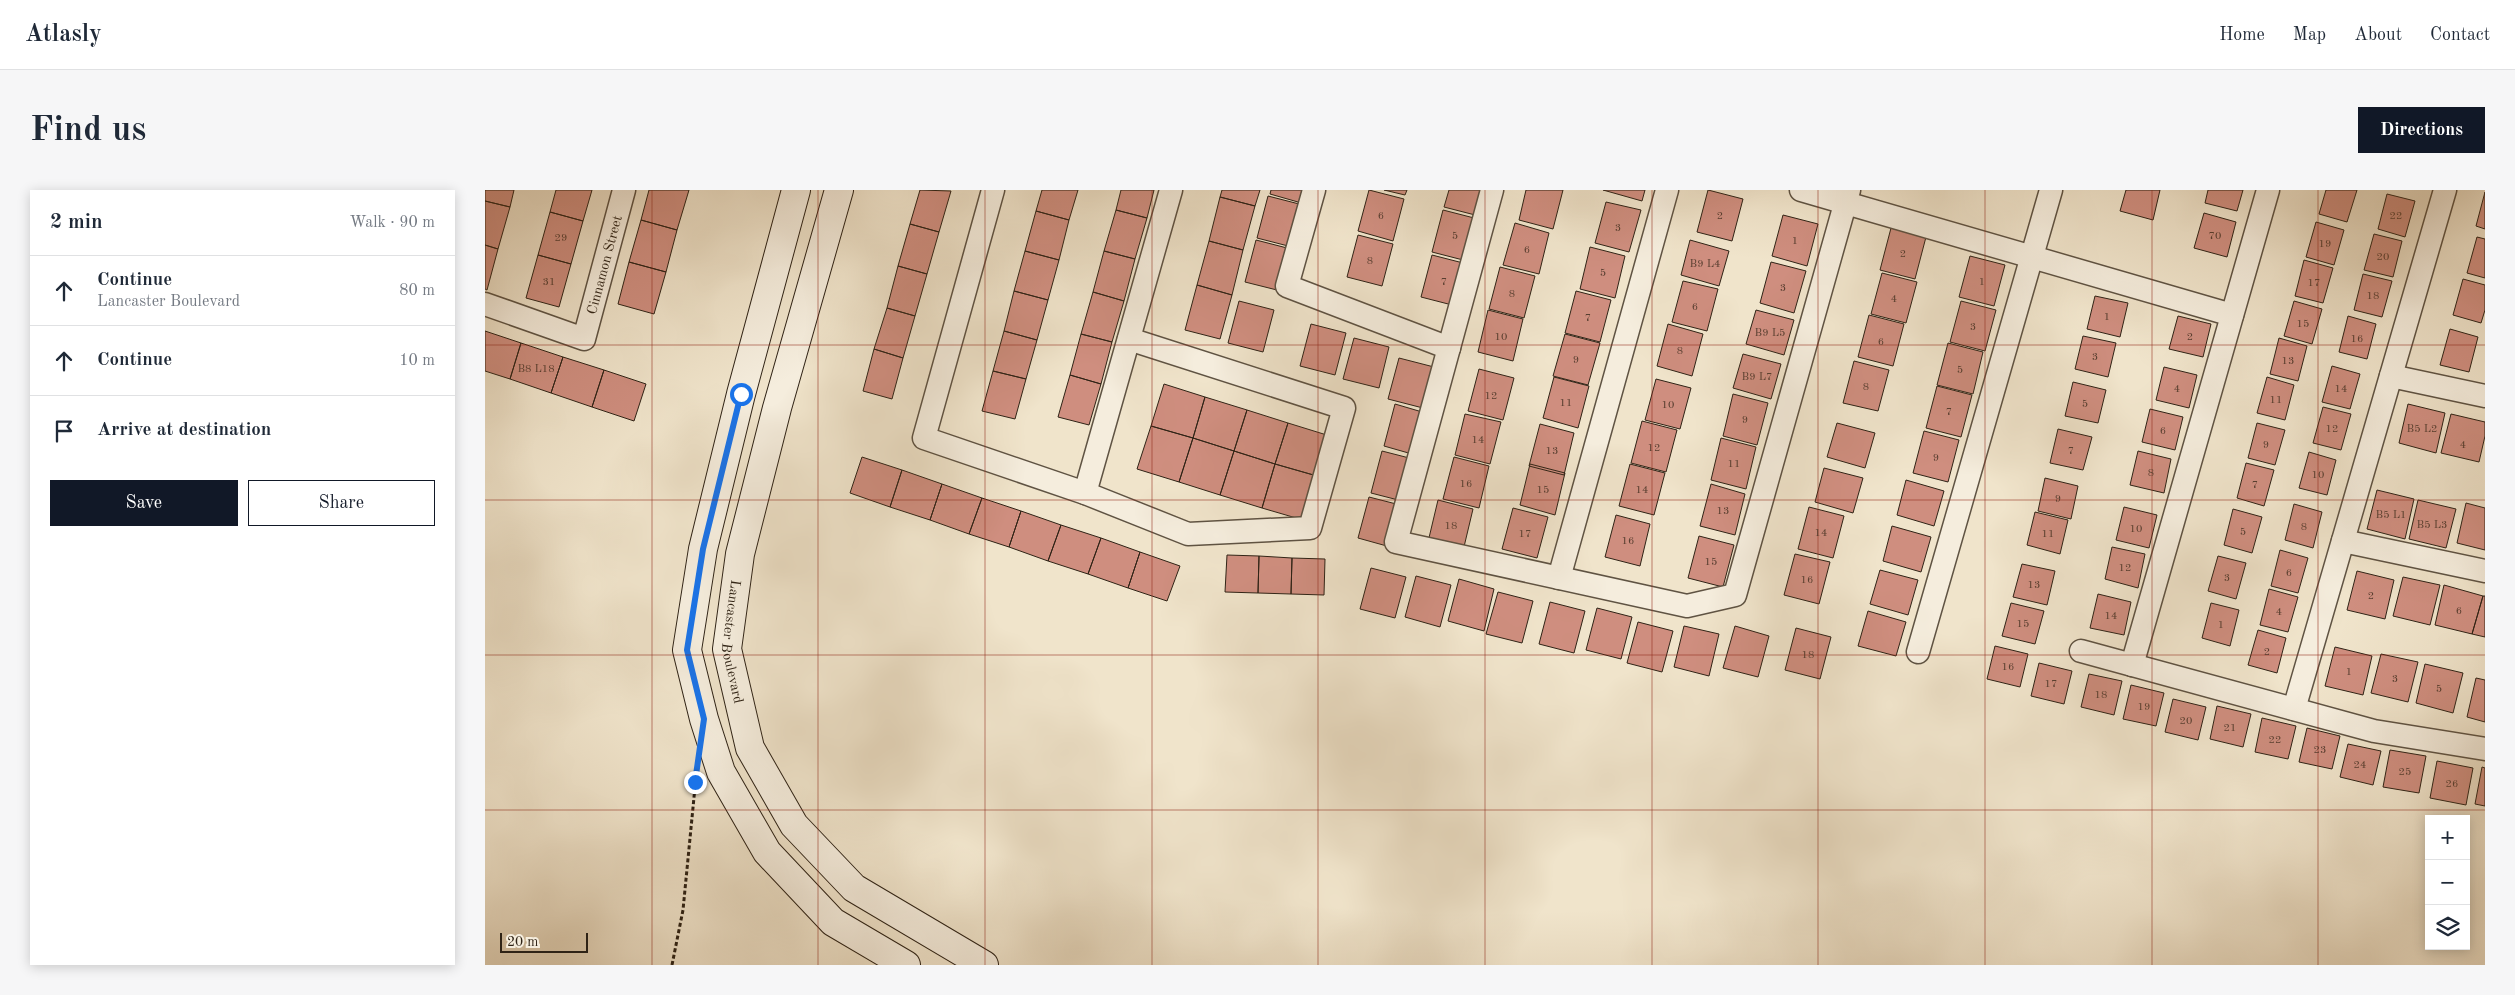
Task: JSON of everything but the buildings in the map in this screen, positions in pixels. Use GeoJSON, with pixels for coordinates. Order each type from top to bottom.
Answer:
{"type":"FeatureCollection","features":[{"type":"Feature","properties":{"kind":"main road"},"geometry":{"type":"LineString","coordinates":[[797,190],[741,394],[703,549],[687,650],[704,719],[721,772],[767,852],[833,922],[906,965]]}},
{"type":"Feature","properties":{"kind":"main road","name":"Lancaster Boulevard"},"geometry":{"type":"LineString","coordinates":[[839,190],[777,408],[740,554],[727,649],[750,748],[794,825],[854,888],[984,965]]}},
{"type":"Feature","properties":{"kind":"street","name":"Cinnamon Street"},"geometry":{"type":"LineString","coordinates":[[485,304],[583,339],[624,190]]}},
{"type":"Feature","properties":{"kind":"street"},"geometry":{"type":"LineString","coordinates":[[993,190],[924,438],[1085,493],[1188,534],[1310,528],[1343,408],[1129,339]]}},
{"type":"Feature","properties":{"kind":"street"},"geometry":{"type":"LineString","coordinates":[[1085,493],[1171,190]]}},
{"type":"Feature","properties":{"kind":"street"},"geometry":{"type":"LineString","coordinates":[[1314,190],[1287,286],[1449,348]]}},
{"type":"Feature","properties":{"kind":"street"},"geometry":{"type":"LineString","coordinates":[[1492,190],[1397,542],[1687,606],[1735,596],[1847,196]]}},
{"type":"Feature","properties":{"kind":"street"},"geometry":{"type":"LineString","coordinates":[[1559,578],[1667,190]]}},
{"type":"Feature","properties":{"kind":"street"},"geometry":{"type":"LineString","coordinates":[[1801,190],[1847,196],[2032,257],[2232,315]]}},
{"type":"Feature","properties":{"kind":"street"},"geometry":{"type":"LineString","coordinates":[[1919,652],[2051,190]]}},
{"type":"Feature","properties":{"kind":"street"},"geometry":{"type":"LineString","coordinates":[[2132,665],[2269,190]]}},
{"type":"Feature","properties":{"kind":"street"},"geometry":{"type":"LineString","coordinates":[[2293,709],[2445,190]]}},
{"type":"Feature","properties":{"kind":"street"},"geometry":{"type":"LineString","coordinates":[[2391,376],[2485,396]]}},
{"type":"Feature","properties":{"kind":"street"},"geometry":{"type":"LineString","coordinates":[[2343,541],[2485,571]]}},
{"type":"Feature","properties":{"kind":"street"},"geometry":{"type":"LineString","coordinates":[[2081,651],[2373,731],[2485,748]]}},
{"type":"Feature","properties":{"kind":"path"},"geometry":{"type":"LineString","coordinates":[[672,965],[683,910],[695,782]]}},
{"type":"Feature","properties":{"kind":"route"},"geometry":{"type":"LineString","coordinates":[[695,782],[704,719],[687,650],[703,549],[741,394]]}}]}
